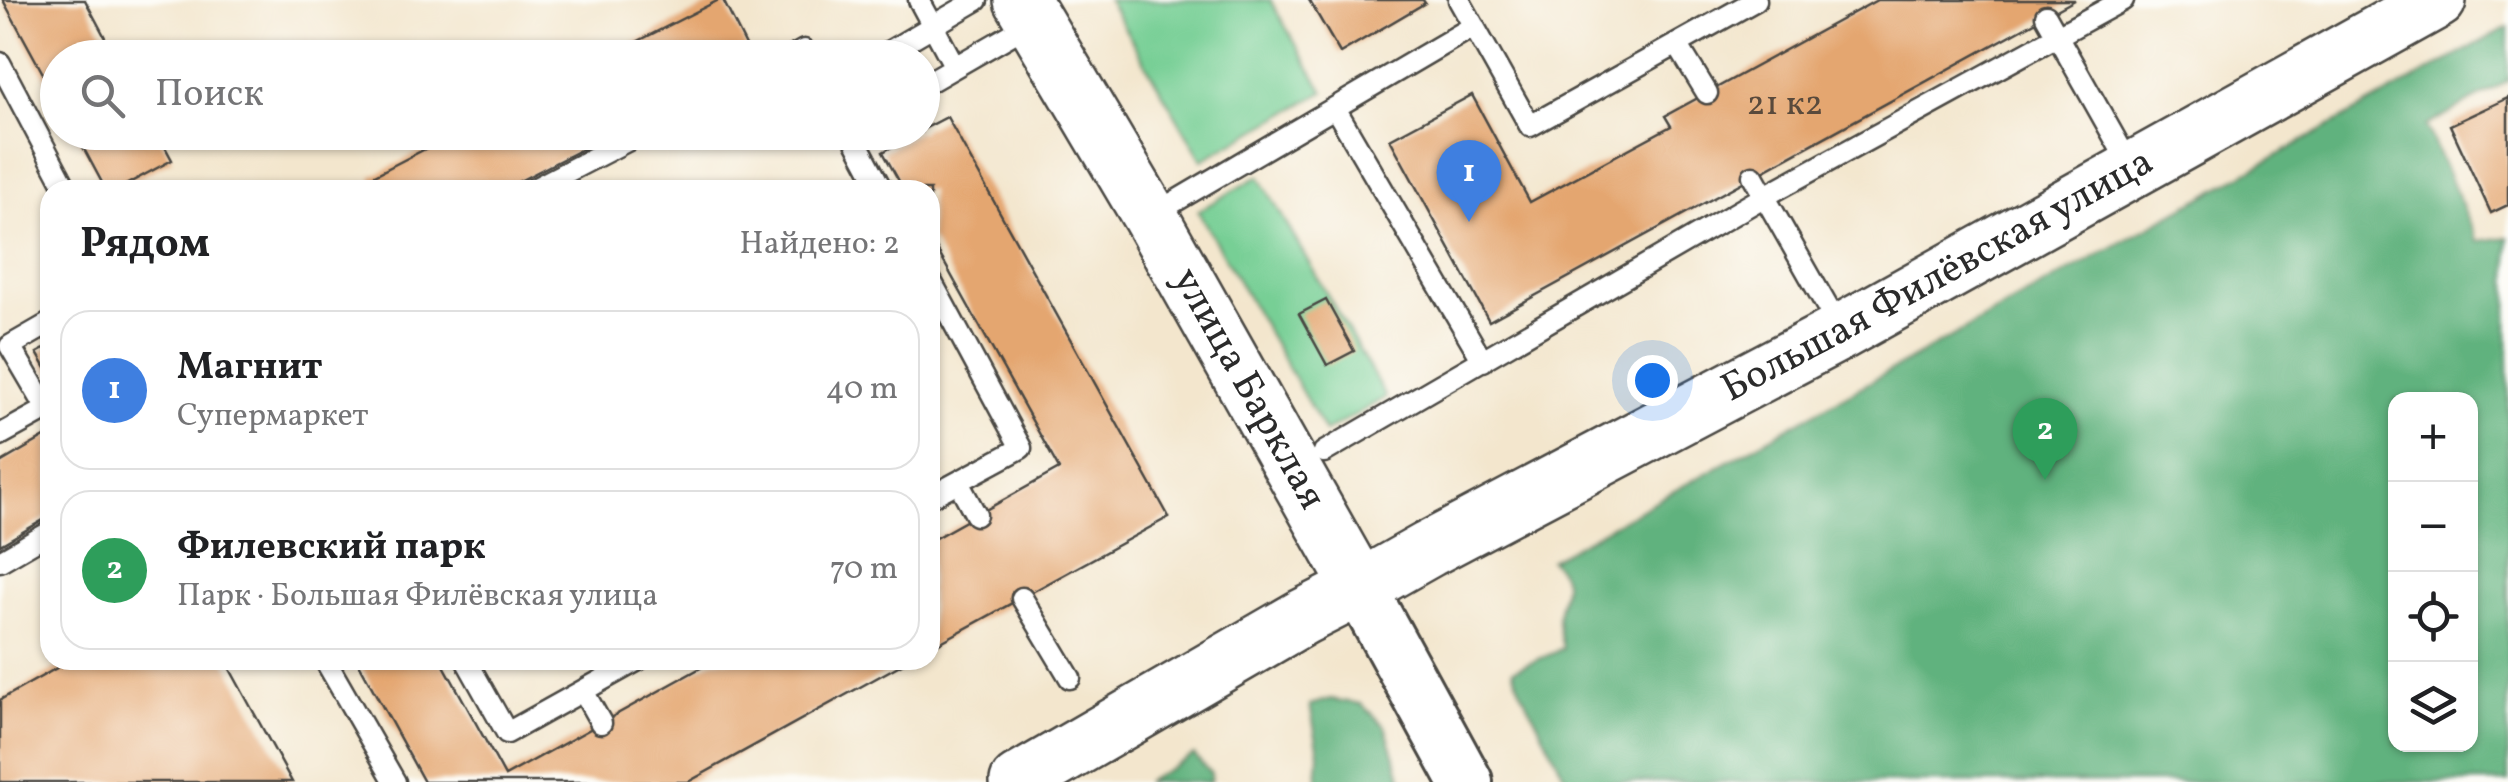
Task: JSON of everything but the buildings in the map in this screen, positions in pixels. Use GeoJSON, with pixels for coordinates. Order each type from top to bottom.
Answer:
{"type":"FeatureCollection","features":[{"type":"Feature","properties":{"kind":"main road","name":"Большая Филёвская улица"},"geometry":{"type":"LineString","coordinates":[[1018,782],[1303,616],[1841,332],[2438,0]]}},
{"type":"Feature","properties":{"kind":"main road","name":"улица Барклая"},"geometry":{"type":"LineString","coordinates":[[1028,11],[1150,216],[1360,588]]}},
{"type":"Feature","properties":{"kind":"street","name":"улица Барклая"},"geometry":{"type":"LineString","coordinates":[[1360,588],[1466,782]]}},
{"type":"Feature","properties":{"kind":"lane"},"geometry":{"type":"LineString","coordinates":[[918,0],[955,67]]}},
{"type":"Feature","properties":{"kind":"lane"},"geometry":{"type":"LineString","coordinates":[[909,40],[977,0]]}},
{"type":"Feature","properties":{"kind":"lane"},"geometry":{"type":"LineString","coordinates":[[1459,0],[1530,126],[1756,0]]}},
{"type":"Feature","properties":{"kind":"lane"},"geometry":{"type":"LineString","coordinates":[[1324,452],[1765,196],[2123,0]]}},
{"type":"Feature","properties":{"kind":"lane"},"geometry":{"type":"LineString","coordinates":[[940,76],[1028,11]]}},
{"type":"Feature","properties":{"kind":"lane"},"geometry":{"type":"LineString","coordinates":[[2046,16],[2132,168]]}},
{"type":"Feature","properties":{"kind":"lane"},"geometry":{"type":"LineString","coordinates":[[1150,216],[1474,26]]}},
{"type":"Feature","properties":{"kind":"lane"},"geometry":{"type":"LineString","coordinates":[[1677,44],[1707,93]]}},
{"type":"Feature","properties":{"kind":"lane"},"geometry":{"type":"LineString","coordinates":[[0,64],[40,139]]}},
{"type":"Feature","properties":{"kind":"lane"},"geometry":{"type":"LineString","coordinates":[[1335,108],[1482,361]]}},
{"type":"Feature","properties":{"kind":"lane"},"geometry":{"type":"LineString","coordinates":[[46,150],[62,180]]}},
{"type":"Feature","properties":{"kind":"lane"},"geometry":{"type":"LineString","coordinates":[[551,180],[609,150]]}},
{"type":"Feature","properties":{"kind":"lane"},"geometry":{"type":"LineString","coordinates":[[861,150],[877,180]]}},
{"type":"Feature","properties":{"kind":"lane"},"geometry":{"type":"LineString","coordinates":[[1753,176],[1841,332]]}},
{"type":"Feature","properties":{"kind":"lane"},"geometry":{"type":"LineString","coordinates":[[940,298],[1021,448],[940,492]]}},
{"type":"Feature","properties":{"kind":"lane"},"geometry":{"type":"LineString","coordinates":[[40,329],[10,346],[40,396]]}},
{"type":"Feature","properties":{"kind":"lane"},"geometry":{"type":"LineString","coordinates":[[0,436],[40,412]]}},
{"type":"Feature","properties":{"kind":"lane"},"geometry":{"type":"LineString","coordinates":[[958,482],[976,516]]}},
{"type":"Feature","properties":{"kind":"lane"},"geometry":{"type":"LineString","coordinates":[[0,561],[40,538]]}},
{"type":"Feature","properties":{"kind":"lane"},"geometry":{"type":"LineString","coordinates":[[1022,598],[1070,678]]}},
{"type":"Feature","properties":{"kind":"lane"},"geometry":{"type":"LineString","coordinates":[[331,670],[395,782]]}},
{"type":"Feature","properties":{"kind":"lane"},"geometry":{"type":"LineString","coordinates":[[472,670],[507,733],[620,670]]}},
{"type":"Feature","properties":{"kind":"lane"},"geometry":{"type":"LineString","coordinates":[[583,691],[601,723]]}},
{"type":"Feature","properties":{"kind":"green space"},"geometry":{"type":"Polygon","coordinates":[[[1108,0],[1270,0],[1324,92],[1202,160],[1108,0]]]}},
{"type":"Feature","properties":{"kind":"green space"},"geometry":{"type":"Polygon","coordinates":[[[2508,27],[2508,81],[2426,126],[2478,241],[2508,237],[2508,782],[1568,782],[1513,670],[1563,649],[1558,619],[1564,579],[1550,560],[2508,27]]]}},
{"type":"Feature","properties":{"kind":"green space"},"geometry":{"type":"Polygon","coordinates":[[[1259,176],[1386,397],[1325,432],[1198,211],[1259,176]]]}},
{"type":"Feature","properties":{"kind":"green space"},"geometry":{"type":"Polygon","coordinates":[[[1331,699],[1361,704],[1385,726],[1403,782],[1317,782],[1319,753],[1310,705],[1331,699]]]}},
{"type":"Feature","properties":{"kind":"green space"},"geometry":{"type":"Polygon","coordinates":[[[1194,755],[1211,774],[1210,782],[1145,782],[1194,755]]]}},
{"type":"Feature","properties":{"kind":"place","name":"Магнит"},"geometry":{"type":"Point","coordinates":[1469,222]}},
{"type":"Feature","properties":{"kind":"place","name":"Филевский парк"},"geometry":{"type":"Point","coordinates":[2045,480]}}]}
